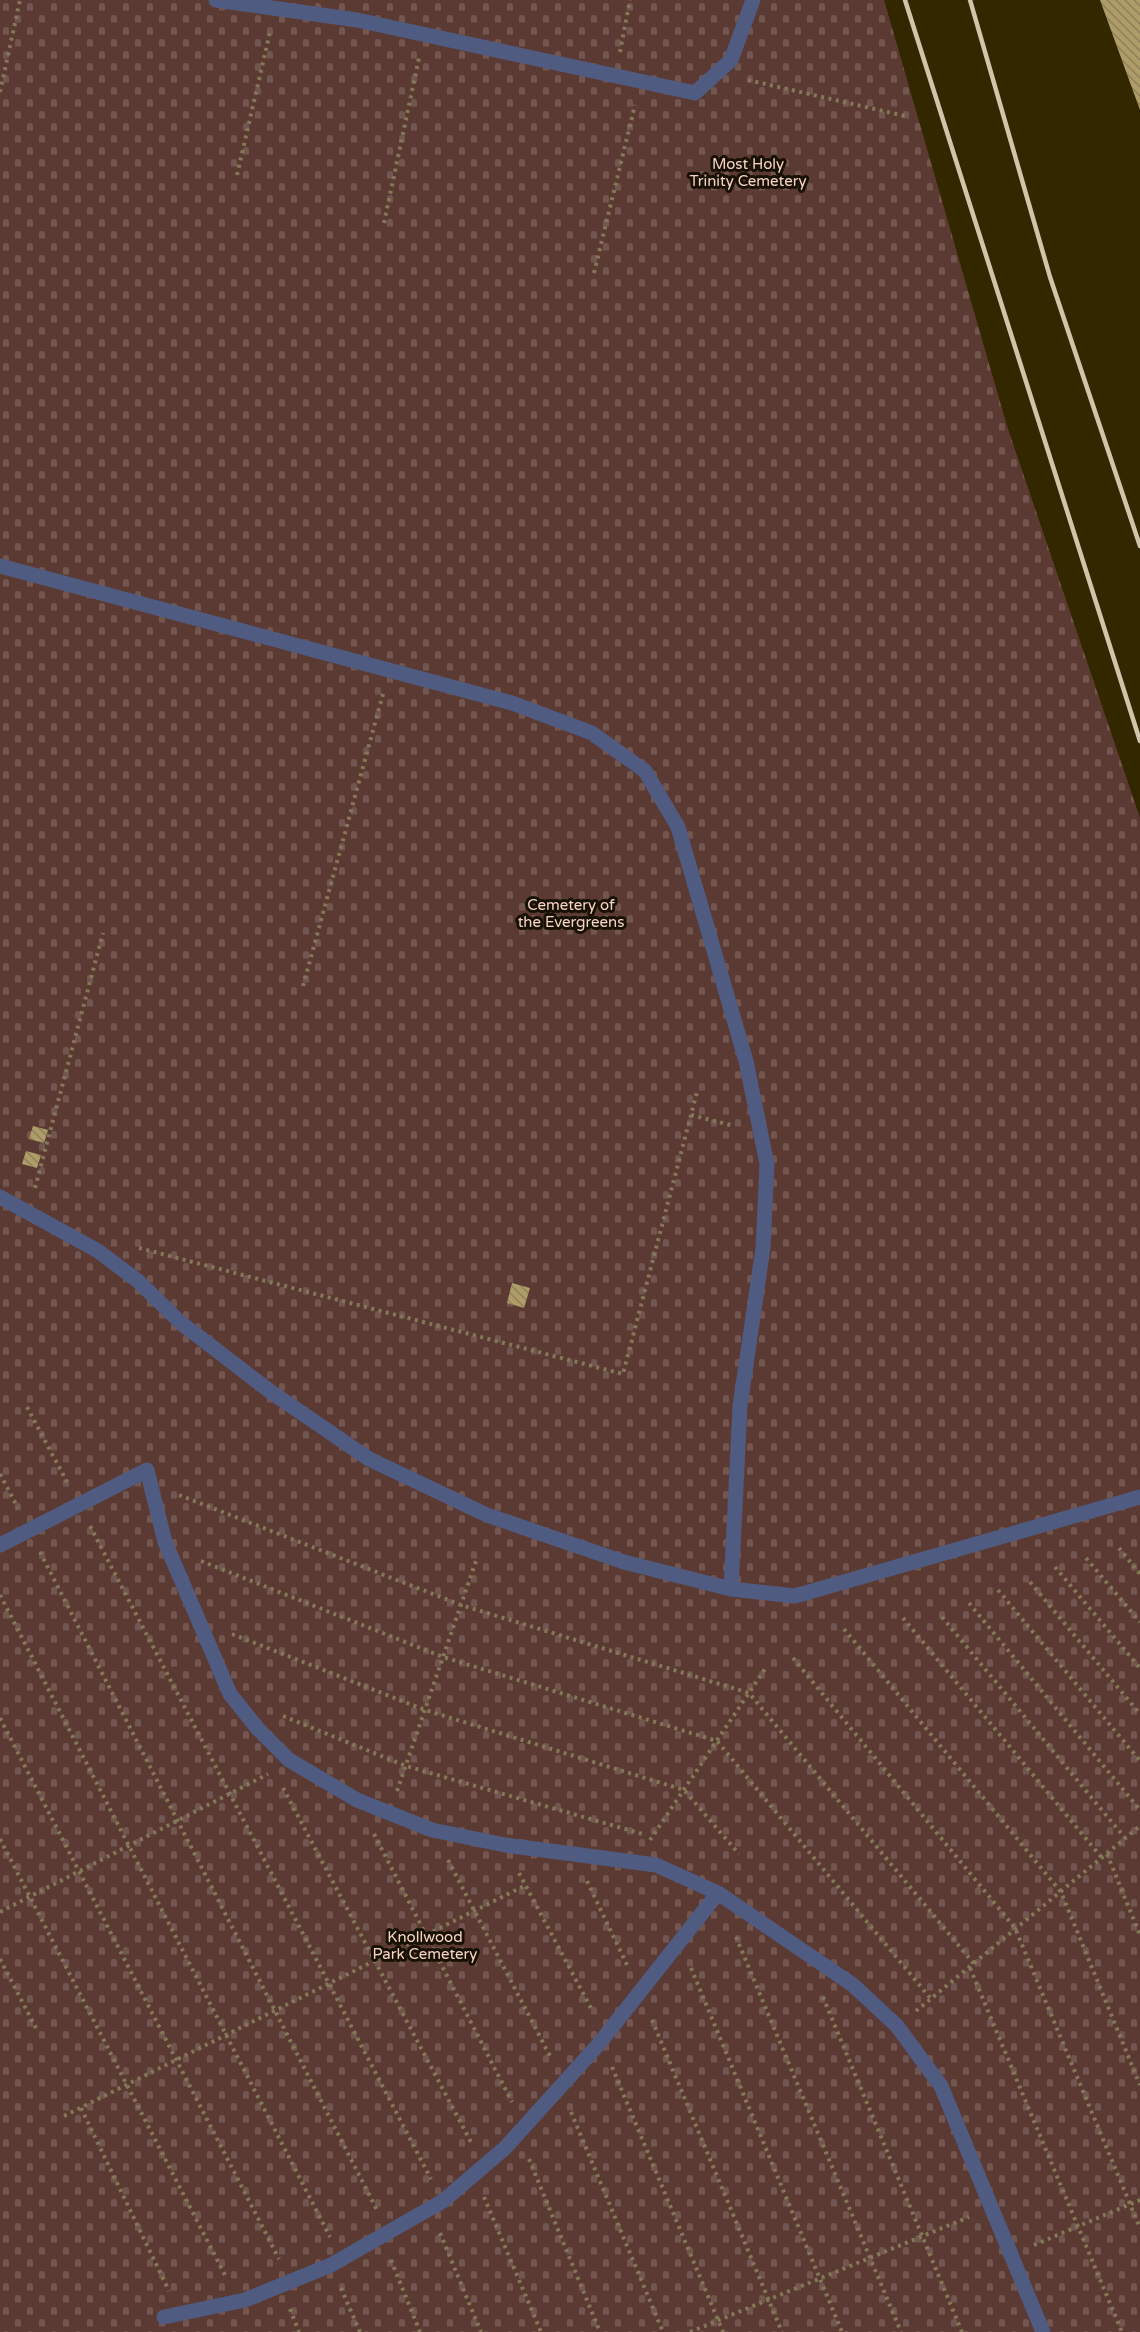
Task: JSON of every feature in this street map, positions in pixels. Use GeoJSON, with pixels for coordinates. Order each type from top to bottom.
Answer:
{"type":"FeatureCollection","features":[{"type":"Feature","properties":{"kind":"lane"},"geometry":{"type":"LineString","coordinates":[[216,0],[357,20],[695,93],[730,60],[753,0]]}},
{"type":"Feature","properties":{"kind":"lane"},"geometry":{"type":"LineString","coordinates":[[0,566],[512,703],[592,733],[645,771],[678,827],[746,1061],[766,1164],[763,1248],[740,1406],[731,1589]]}},
{"type":"Feature","properties":{"kind":"lane"},"geometry":{"type":"LineString","coordinates":[[0,1197],[98,1251],[138,1281],[181,1323],[271,1392],[369,1459],[487,1515],[624,1562],[731,1589],[795,1596],[1140,1497]]}},
{"type":"Feature","properties":{"kind":"lane"},"geometry":{"type":"LineString","coordinates":[[0,1545],[147,1470],[167,1548],[230,1694],[258,1729],[289,1760],[357,1800],[432,1830],[505,1845],[656,1865],[718,1893],[853,1985],[897,2026],[941,2086],[1043,2332]]}},
{"type":"Feature","properties":{"kind":"lane"},"geometry":{"type":"LineString","coordinates":[[164,2317],[239,2302],[337,2263],[436,2205],[479,2170],[521,2130],[603,2038],[718,1893]]}},
{"type":"Feature","properties":{"kind":"path"},"geometry":{"type":"LineString","coordinates":[[0,92],[20,0]]}},
{"type":"Feature","properties":{"kind":"path"},"geometry":{"type":"LineString","coordinates":[[616,76],[630,0]]}},
{"type":"Feature","properties":{"kind":"path"},"geometry":{"type":"LineString","coordinates":[[237,175],[276,8]]}},
{"type":"Feature","properties":{"kind":"path"},"geometry":{"type":"LineString","coordinates":[[384,223],[424,34]]}},
{"type":"Feature","properties":{"kind":"path"},"geometry":{"type":"LineString","coordinates":[[716,73],[905,116]]}},
{"type":"Feature","properties":{"kind":"path"},"geometry":{"type":"LineString","coordinates":[[594,273],[641,81]]}},
{"type":"Feature","properties":{"kind":"path"},"geometry":{"type":"LineString","coordinates":[[303,986],[389,670]]}},
{"type":"Feature","properties":{"kind":"path"},"geometry":{"type":"LineString","coordinates":[[30,1191],[34,1193],[103,933]]}},
{"type":"Feature","properties":{"kind":"path"},"geometry":{"type":"LineString","coordinates":[[135,1246],[622,1374],[697,1092]]}},
{"type":"Feature","properties":{"kind":"path"},"geometry":{"type":"LineString","coordinates":[[691,1115],[760,1133]]}},
{"type":"Feature","properties":{"kind":"path"},"geometry":{"type":"LineString","coordinates":[[27,1407],[329,1983],[436,2205],[481,2332]]}},
{"type":"Feature","properties":{"kind":"path"},"geometry":{"type":"LineString","coordinates":[[0,1474],[275,2011],[385,2235],[420,2332]]}},
{"type":"Feature","properties":{"kind":"path"},"geometry":{"type":"LineString","coordinates":[[151,1484],[461,1605],[749,1693],[972,1966],[1122,2332]]}},
{"type":"Feature","properties":{"kind":"path"},"geometry":{"type":"LineString","coordinates":[[167,1548],[443,1657],[717,1741],[931,1999]]}},
{"type":"Feature","properties":{"kind":"path"},"geometry":{"type":"LineString","coordinates":[[1119,1548],[1140,1574]]}},
{"type":"Feature","properties":{"kind":"path"},"geometry":{"type":"LineString","coordinates":[[390,1814],[477,1558]]}},
{"type":"Feature","properties":{"kind":"path"},"geometry":{"type":"LineString","coordinates":[[1086,1558],[1140,1622]]}},
{"type":"Feature","properties":{"kind":"path"},"geometry":{"type":"LineString","coordinates":[[1055,1567],[1140,1668]]}},
{"type":"Feature","properties":{"kind":"path"},"geometry":{"type":"LineString","coordinates":[[1030,1582],[1140,1714]]}},
{"type":"Feature","properties":{"kind":"path"},"geometry":{"type":"LineString","coordinates":[[998,1590],[1140,1761]]}},
{"type":"Feature","properties":{"kind":"path"},"geometry":{"type":"LineString","coordinates":[[0,1595],[226,2035],[337,2263],[360,2332]]}},
{"type":"Feature","properties":{"kind":"path"},"geometry":{"type":"LineString","coordinates":[[969,1603],[1140,1810]]}},
{"type":"Feature","properties":{"kind":"path"},"geometry":{"type":"LineString","coordinates":[[942,1617],[1125,1838]]}},
{"type":"Feature","properties":{"kind":"path"},"geometry":{"type":"LineString","coordinates":[[903,1618],[1102,1858]]}},
{"type":"Feature","properties":{"kind":"path"},"geometry":{"type":"LineString","coordinates":[[198,1621],[425,1710],[684,1790],[740,1854]]}},
{"type":"Feature","properties":{"kind":"path"},"geometry":{"type":"LineString","coordinates":[[844,1629],[1061,1892],[1140,2085]]}},
{"type":"Feature","properties":{"kind":"path"},"geometry":{"type":"LineString","coordinates":[[793,1658],[1015,1928],[1140,2228]]}},
{"type":"Feature","properties":{"kind":"path"},"geometry":{"type":"LineString","coordinates":[[636,1861],[765,1669]]}},
{"type":"Feature","properties":{"kind":"path"},"geometry":{"type":"LineString","coordinates":[[274,1712],[406,1766],[652,1837]]}},
{"type":"Feature","properties":{"kind":"path"},"geometry":{"type":"LineString","coordinates":[[0,1718],[291,2281]]}},
{"type":"Feature","properties":{"kind":"path"},"geometry":{"type":"LineString","coordinates":[[0,1912],[274,1771],[289,1760]]}},
{"type":"Feature","properties":{"kind":"path"},"geometry":{"type":"LineString","coordinates":[[274,1771],[376,1959],[479,2170],[541,2332]]}},
{"type":"Feature","properties":{"kind":"path"},"geometry":{"type":"LineString","coordinates":[[357,1800],[521,2130],[600,2332]]}},
{"type":"Feature","properties":{"kind":"path"},"geometry":{"type":"LineString","coordinates":[[897,2026],[1140,1826]]}},
{"type":"Feature","properties":{"kind":"path"},"geometry":{"type":"LineString","coordinates":[[432,1830],[562,2084],[663,2332]]}},
{"type":"Feature","properties":{"kind":"path"},"geometry":{"type":"LineString","coordinates":[[0,1839],[239,2302]]}},
{"type":"Feature","properties":{"kind":"path"},"geometry":{"type":"LineString","coordinates":[[505,1845],[603,2038],[723,2332]]}},
{"type":"Feature","properties":{"kind":"path"},"geometry":{"type":"LineString","coordinates":[[574,1854],[640,1992],[782,2332]]}},
{"type":"Feature","properties":{"kind":"path"},"geometry":{"type":"LineString","coordinates":[[1107,1854],[1140,1935]]}},
{"type":"Feature","properties":{"kind":"path"},"geometry":{"type":"LineString","coordinates":[[64,2116],[526,1885]]}},
{"type":"Feature","properties":{"kind":"path"},"geometry":{"type":"LineString","coordinates":[[718,1893],[902,2332]]}},
{"type":"Feature","properties":{"kind":"path"},"geometry":{"type":"LineString","coordinates":[[680,1942],[842,2332]]}},
{"type":"Feature","properties":{"kind":"path"},"geometry":{"type":"LineString","coordinates":[[0,1959],[37,2030]]}},
{"type":"Feature","properties":{"kind":"path"},"geometry":{"type":"LineString","coordinates":[[822,1996],[962,2332]]}},
{"type":"Feature","properties":{"kind":"path"},"geometry":{"type":"LineString","coordinates":[[81,2108],[180,2314]]}},
{"type":"Feature","properties":{"kind":"path"},"geometry":{"type":"LineString","coordinates":[[1011,2254],[1140,2200]]}},
{"type":"Feature","properties":{"kind":"path"},"geometry":{"type":"LineString","coordinates":[[690,2332],[990,2208]]}},
{"type":"Feature","properties":{"kind":"green space"},"geometry":{"type":"Polygon","coordinates":[[[0,0],[884,0],[1007,426],[1140,818],[1140,2332],[0,2332],[0,0]]]}},
{"type":"Feature","properties":{"kind":"building"},"geometry":{"type":"Polygon","coordinates":[[[1100,0],[1140,0],[1140,110],[1100,0]]]}},
{"type":"Feature","properties":{"kind":"building"},"geometry":{"type":"Polygon","coordinates":[[[33,1126],[48,1130],[44,1143],[29,1139],[33,1126]]]}},
{"type":"Feature","properties":{"kind":"building"},"geometry":{"type":"Polygon","coordinates":[[[26,1151],[41,1155],[37,1168],[22,1164],[26,1151]]]}},
{"type":"Feature","properties":{"kind":"building"},"geometry":{"type":"Polygon","coordinates":[[[512,1283],[530,1288],[524,1308],[507,1303],[512,1283]]]}},
{"type":"Feature","properties":{"kind":"railway"},"geometry":{"type":"LineString","coordinates":[[905,0],[1140,741]]}},
{"type":"Feature","properties":{"kind":"railway"},"geometry":{"type":"LineString","coordinates":[[970,0],[1050,277],[1140,546]]}},
{"type":"Feature","properties":{"kind":"park label","name":"Most Holy Trinity Cemetery"},"geometry":{"type":"Point","coordinates":[748,172]}},
{"type":"Feature","properties":{"kind":"park label","name":"Cemetery of the Evergreens"},"geometry":{"type":"Point","coordinates":[571,914]}},
{"type":"Feature","properties":{"kind":"park label","name":"Knollwood Park Cemetery"},"geometry":{"type":"Point","coordinates":[425,1946]}}]}
